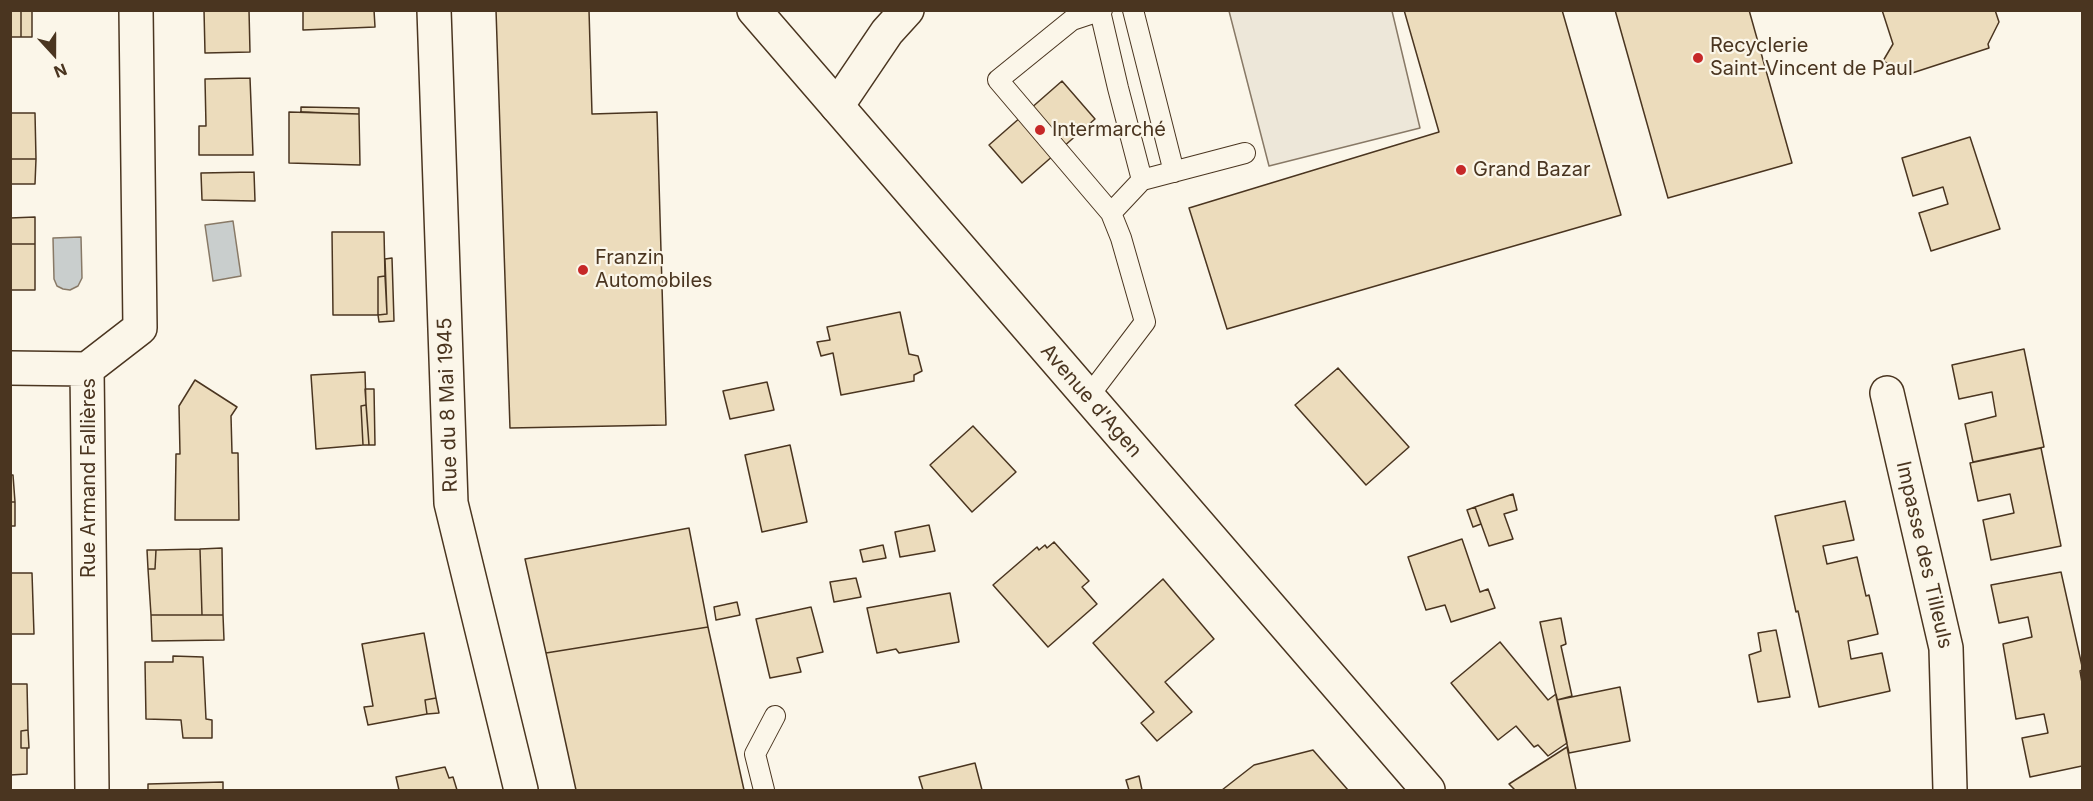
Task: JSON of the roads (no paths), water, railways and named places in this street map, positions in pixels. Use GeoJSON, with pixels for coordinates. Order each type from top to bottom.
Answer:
{"type":"FeatureCollection","features":[{"type":"Feature","properties":{"kind":"street","name":"Rue Armand Fallières"},"geometry":{"type":"LineString","coordinates":[[92,790],[87,369],[140,328],[136,10]]}},
{"type":"Feature","properties":{"kind":"street","name":"Rue du 8 Mai 1945"},"geometry":{"type":"LineString","coordinates":[[434,10],[452,503],[521,790]]}},
{"type":"Feature","properties":{"kind":"street","name":"Avenue d'Agen"},"geometry":{"type":"LineString","coordinates":[[754,10],[1428,790]]}},
{"type":"Feature","properties":{"kind":"street"},"geometry":{"type":"LineString","coordinates":[[837,106],[887,32],[907,10]]}},
{"type":"Feature","properties":{"kind":"street"},"geometry":{"type":"LineString","coordinates":[[10,368],[87,369]]}},
{"type":"Feature","properties":{"kind":"street","name":"Impasse des Tilleuls"},"geometry":{"type":"LineString","coordinates":[[1887,393],[1946,648],[1950,790]]}},
{"type":"Feature","properties":{"kind":"lane"},"geometry":{"type":"LineString","coordinates":[[1133,10],[1174,172]]}},
{"type":"Feature","properties":{"kind":"lane"},"geometry":{"type":"LineString","coordinates":[[1088,397],[1144,322],[1121,238],[1111,213],[998,80],[1071,21],[1101,11],[1142,180]]}},
{"type":"Feature","properties":{"kind":"lane"},"geometry":{"type":"LineString","coordinates":[[1111,213],[1142,180],[1245,153]]}},
{"type":"Feature","properties":{"kind":"lane"},"geometry":{"type":"LineString","coordinates":[[764,790],[755,754],[775,716]]}},
{"type":"Feature","properties":{"kind":"place","name":"Recyclerie Saint-Vincent de Paul"},"geometry":{"type":"Point","coordinates":[1698,58]}},
{"type":"Feature","properties":{"kind":"place","name":"Intermarché"},"geometry":{"type":"Point","coordinates":[1040,130]}},
{"type":"Feature","properties":{"kind":"place","name":"Grand Bazar"},"geometry":{"type":"Point","coordinates":[1461,170]}},
{"type":"Feature","properties":{"kind":"place","name":"Franzin Automobiles"},"geometry":{"type":"Point","coordinates":[583,270]}}]}
